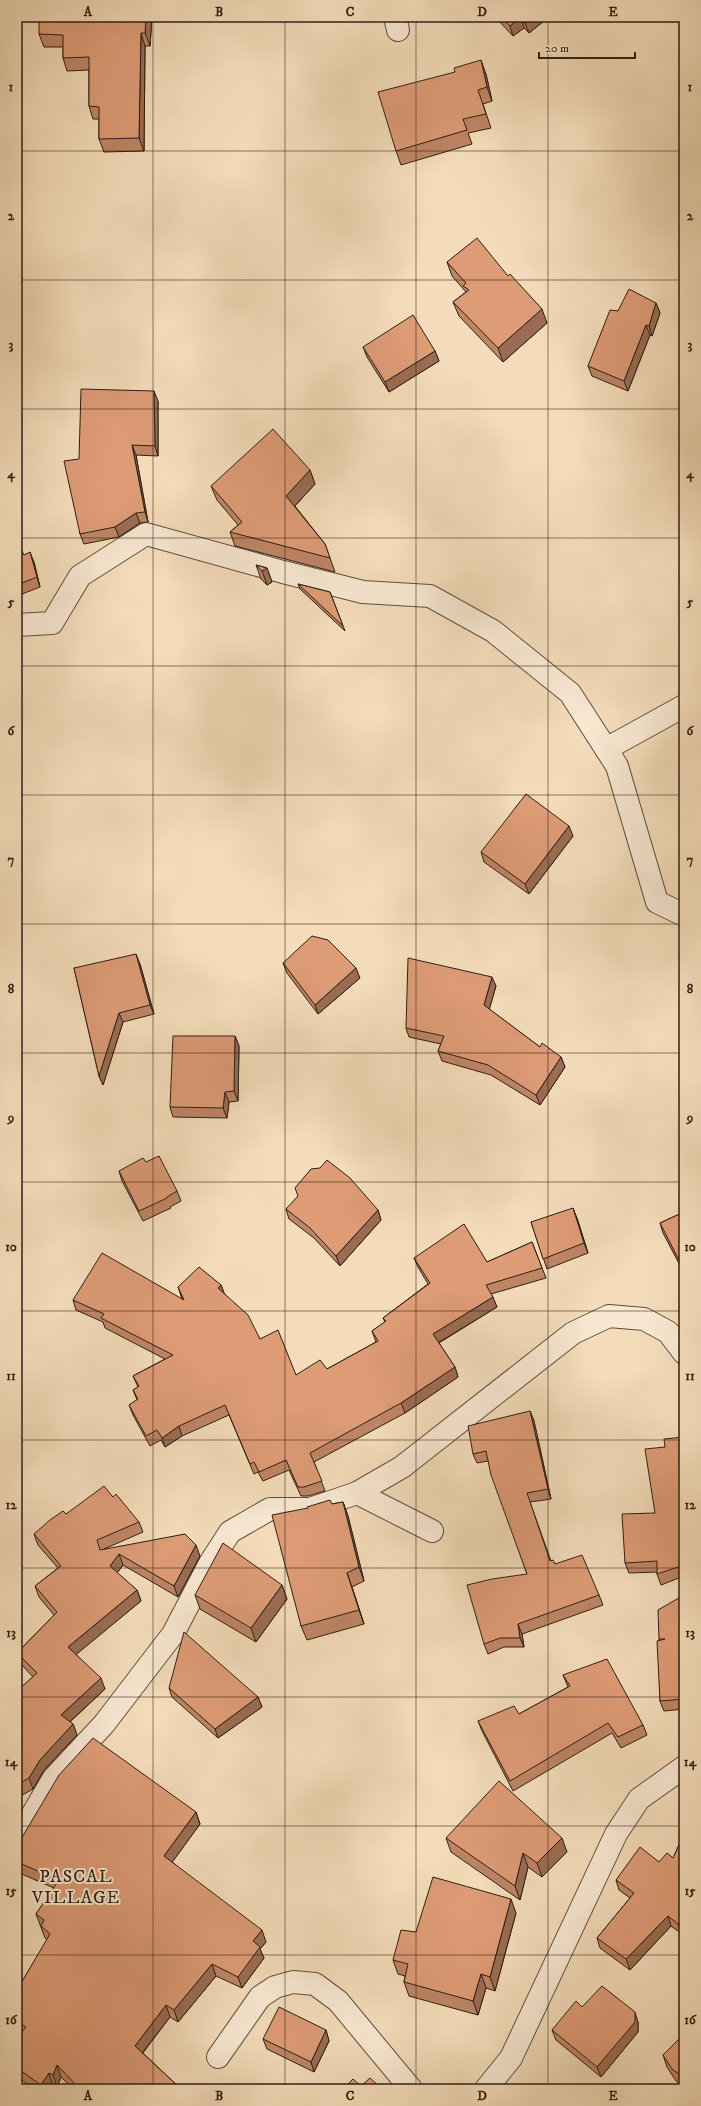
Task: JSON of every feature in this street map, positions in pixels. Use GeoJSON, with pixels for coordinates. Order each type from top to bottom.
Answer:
{"type":"FeatureCollection","features":[{"type":"Feature","properties":{"kind":"street"},"geometry":{"type":"LineString","coordinates":[[17,625],[52,623],[80,576],[146,534],[283,572],[363,592],[430,596],[493,631],[570,693],[617,766],[657,902],[684,915]]}},
{"type":"Feature","properties":{"kind":"street"},"geometry":{"type":"LineString","coordinates":[[606,750],[684,706]]}},
{"type":"Feature","properties":{"kind":"street"},"geometry":{"type":"LineString","coordinates":[[17,1841],[53,1779],[104,1724],[173,1634],[210,1563],[230,1532],[270,1509],[310,1509],[357,1492],[402,1467],[573,1333],[609,1316],[644,1319],[668,1332],[684,1353]]}},
{"type":"Feature","properties":{"kind":"street"},"geometry":{"type":"LineString","coordinates":[[357,1492],[432,1531]]}},
{"type":"Feature","properties":{"kind":"street"},"geometry":{"type":"LineString","coordinates":[[486,2089],[511,2058],[616,1834],[639,1799],[684,1768]]}},
{"type":"Feature","properties":{"kind":"street"},"geometry":{"type":"LineString","coordinates":[[218,2057],[260,1997],[274,1987],[293,1982],[315,1984],[338,2001],[411,2089]]}},
{"type":"Feature","properties":{"kind":"building"},"geometry":{"type":"Polygon","coordinates":[[[39,17],[146,17],[145,33],[141,33],[139,138],[99,139],[99,107],[89,106],[89,57],[63,58],[63,35],[39,34],[39,17]]]}},
{"type":"Feature","properties":{"kind":"building"},"geometry":{"type":"Polygon","coordinates":[[[501,17],[521,17],[510,26],[501,17]]]}},
{"type":"Feature","properties":{"kind":"building"},"geometry":{"type":"Polygon","coordinates":[[[521,17],[533,17],[525,23],[521,17]]]}},
{"type":"Feature","properties":{"kind":"building"},"geometry":{"type":"Polygon","coordinates":[[[481,60],[487,87],[478,90],[486,114],[463,119],[467,130],[396,151],[378,92],[455,72],[454,68],[481,60]]]}},
{"type":"Feature","properties":{"kind":"building"},"geometry":{"type":"Polygon","coordinates":[[[477,238],[508,276],[510,274],[542,309],[498,348],[453,302],[469,290],[463,286],[466,283],[447,262],[477,238]]]}},
{"type":"Feature","properties":{"kind":"building"},"geometry":{"type":"Polygon","coordinates":[[[629,289],[656,303],[649,326],[646,325],[624,381],[588,366],[610,310],[618,311],[629,289]]]}},
{"type":"Feature","properties":{"kind":"building"},"geometry":{"type":"Polygon","coordinates":[[[413,315],[435,351],[385,382],[363,347],[413,315]]]}},
{"type":"Feature","properties":{"kind":"building"},"geometry":{"type":"Polygon","coordinates":[[[81,389],[154,391],[155,446],[132,445],[145,512],[136,513],[115,527],[80,534],[64,461],[79,459],[81,389]]]}},
{"type":"Feature","properties":{"kind":"building"},"geometry":{"type":"Polygon","coordinates":[[[273,429],[310,470],[286,496],[325,544],[330,558],[230,532],[242,522],[211,486],[273,429]]]}},
{"type":"Feature","properties":{"kind":"building"},"geometry":{"type":"Polygon","coordinates":[[[22,551],[24,555],[30,552],[37,577],[17,585],[17,553],[22,551]]]}},
{"type":"Feature","properties":{"kind":"building"},"geometry":{"type":"Polygon","coordinates":[[[256,565],[267,568],[262,571],[256,565]]]}},
{"type":"Feature","properties":{"kind":"building"},"geometry":{"type":"Polygon","coordinates":[[[298,584],[330,592],[343,626],[298,584]]]}},
{"type":"Feature","properties":{"kind":"building"},"geometry":{"type":"Polygon","coordinates":[[[526,794],[569,826],[525,884],[481,852],[526,794]]]}},
{"type":"Feature","properties":{"kind":"building"},"geometry":{"type":"Polygon","coordinates":[[[312,936],[328,940],[356,968],[315,1005],[283,963],[312,936]]]}},
{"type":"Feature","properties":{"kind":"building"},"geometry":{"type":"Polygon","coordinates":[[[136,954],[150,1005],[119,1013],[99,1076],[74,968],[136,954]]]}},
{"type":"Feature","properties":{"kind":"building"},"geometry":{"type":"Polygon","coordinates":[[[408,958],[492,977],[484,1005],[540,1047],[542,1043],[561,1057],[536,1095],[488,1065],[438,1051],[444,1036],[406,1028],[408,958]]]}},
{"type":"Feature","properties":{"kind":"building"},"geometry":{"type":"Polygon","coordinates":[[[173,1036],[235,1036],[234,1091],[225,1092],[223,1108],[170,1107],[173,1036]]]}},
{"type":"Feature","properties":{"kind":"building"},"geometry":{"type":"Polygon","coordinates":[[[159,1156],[177,1191],[167,1198],[139,1211],[119,1171],[143,1158],[146,1162],[159,1156]]]}},
{"type":"Feature","properties":{"kind":"building"},"geometry":{"type":"Polygon","coordinates":[[[327,1160],[350,1178],[378,1210],[336,1256],[310,1228],[286,1209],[298,1196],[295,1188],[311,1169],[320,1168],[327,1160]]]}},
{"type":"Feature","properties":{"kind":"building"},"geometry":{"type":"Polygon","coordinates":[[[573,1208],[584,1243],[543,1259],[531,1222],[573,1208]]]}},
{"type":"Feature","properties":{"kind":"building"},"geometry":{"type":"Polygon","coordinates":[[[684,1212],[684,1270],[660,1223],[684,1212]]]}},
{"type":"Feature","properties":{"kind":"building"},"geometry":{"type":"Polygon","coordinates":[[[464,1224],[487,1262],[532,1242],[542,1268],[486,1285],[493,1297],[433,1334],[455,1367],[401,1403],[310,1453],[322,1481],[304,1487],[298,1487],[286,1460],[259,1472],[254,1462],[250,1464],[225,1405],[179,1426],[162,1438],[157,1430],[146,1436],[129,1405],[138,1399],[133,1390],[139,1386],[133,1376],[173,1355],[101,1318],[104,1314],[73,1300],[102,1253],[184,1300],[178,1287],[199,1267],[221,1285],[218,1288],[248,1315],[260,1339],[278,1330],[296,1375],[320,1360],[327,1369],[378,1341],[372,1331],[386,1321],[383,1318],[430,1283],[414,1258],[464,1224]]]}},
{"type":"Feature","properties":{"kind":"building"},"geometry":{"type":"Polygon","coordinates":[[[530,1411],[548,1489],[527,1493],[550,1561],[553,1560],[555,1564],[582,1555],[599,1595],[518,1624],[520,1638],[500,1638],[484,1644],[467,1585],[492,1579],[527,1574],[491,1475],[486,1451],[473,1454],[468,1426],[530,1411]]]}},
{"type":"Feature","properties":{"kind":"building"},"geometry":{"type":"Polygon","coordinates":[[[684,1437],[684,1565],[657,1574],[657,1561],[625,1563],[622,1514],[655,1513],[645,1449],[665,1447],[664,1439],[684,1437]]]}},
{"type":"Feature","properties":{"kind":"building"},"geometry":{"type":"Polygon","coordinates":[[[104,1486],[113,1497],[116,1494],[139,1522],[97,1540],[100,1550],[185,1534],[196,1545],[174,1586],[119,1554],[110,1566],[137,1590],[68,1647],[101,1678],[61,1715],[73,1724],[40,1760],[29,1778],[17,1785],[17,1691],[37,1673],[17,1653],[57,1612],[35,1586],[61,1566],[34,1534],[63,1511],[66,1514],[104,1486]]]}},
{"type":"Feature","properties":{"kind":"building"},"geometry":{"type":"Polygon","coordinates":[[[330,1500],[332,1504],[343,1502],[359,1567],[347,1573],[359,1610],[301,1626],[272,1515],[308,1508],[307,1507],[330,1500]]]}},
{"type":"Feature","properties":{"kind":"building"},"geometry":{"type":"Polygon","coordinates":[[[223,1543],[282,1585],[251,1628],[195,1595],[223,1543]]]}},
{"type":"Feature","properties":{"kind":"building"},"geometry":{"type":"Polygon","coordinates":[[[684,1595],[684,1699],[660,1701],[657,1641],[665,1639],[659,1639],[658,1610],[684,1595]]]}},
{"type":"Feature","properties":{"kind":"building"},"geometry":{"type":"Polygon","coordinates":[[[184,1632],[258,1697],[215,1729],[169,1688],[184,1632]]]}},
{"type":"Feature","properties":{"kind":"building"},"geometry":{"type":"Polygon","coordinates":[[[607,1659],[643,1725],[618,1737],[608,1723],[510,1781],[478,1721],[514,1706],[519,1714],[570,1686],[563,1675],[607,1659]]]}},
{"type":"Feature","properties":{"kind":"building"},"geometry":{"type":"Polygon","coordinates":[[[93,1738],[196,1812],[164,1856],[262,1930],[253,1941],[260,1947],[238,1977],[212,1964],[174,2010],[166,2005],[135,2046],[181,2089],[80,2089],[57,2065],[53,2075],[49,2073],[41,2085],[17,2068],[17,2038],[26,2027],[17,2021],[17,1990],[50,1934],[41,1926],[44,1920],[36,1914],[59,1880],[17,1862],[17,1848],[59,1775],[93,1738]]]}},
{"type":"Feature","properties":{"kind":"building"},"geometry":{"type":"Polygon","coordinates":[[[499,1781],[562,1838],[537,1863],[523,1853],[515,1886],[446,1838],[499,1781]]]}},
{"type":"Feature","properties":{"kind":"building"},"geometry":{"type":"Polygon","coordinates":[[[684,1834],[684,1925],[680,1922],[678,1924],[668,1916],[626,1959],[597,1938],[634,1893],[616,1880],[640,1847],[659,1862],[667,1853],[673,1858],[684,1834]]]}},
{"type":"Feature","properties":{"kind":"building"},"geometry":{"type":"Polygon","coordinates":[[[433,1877],[511,1899],[490,1977],[481,1974],[473,2001],[404,1982],[408,1964],[393,1960],[401,1930],[416,1932],[433,1877]]]}},
{"type":"Feature","properties":{"kind":"building"},"geometry":{"type":"Polygon","coordinates":[[[602,1986],[635,2012],[635,2022],[597,2067],[552,2030],[576,2001],[582,2007],[602,1986]]]}},
{"type":"Feature","properties":{"kind":"building"},"geometry":{"type":"Polygon","coordinates":[[[279,2007],[326,2030],[311,2062],[263,2039],[279,2007]]]}},
{"type":"Feature","properties":{"kind":"building"},"geometry":{"type":"Polygon","coordinates":[[[684,2034],[684,2078],[672,2069],[663,2055],[684,2034]]]}},
{"type":"Feature","properties":{"kind":"building"},"geometry":{"type":"Polygon","coordinates":[[[370,2078],[382,2089],[343,2089],[353,2079],[361,2086],[370,2078]]]}},
{"type":"Feature","properties":{"kind":"district","name":"PASCAL VILLAGE"},"geometry":{"type":"Point","coordinates":[76,1887]}}]}
